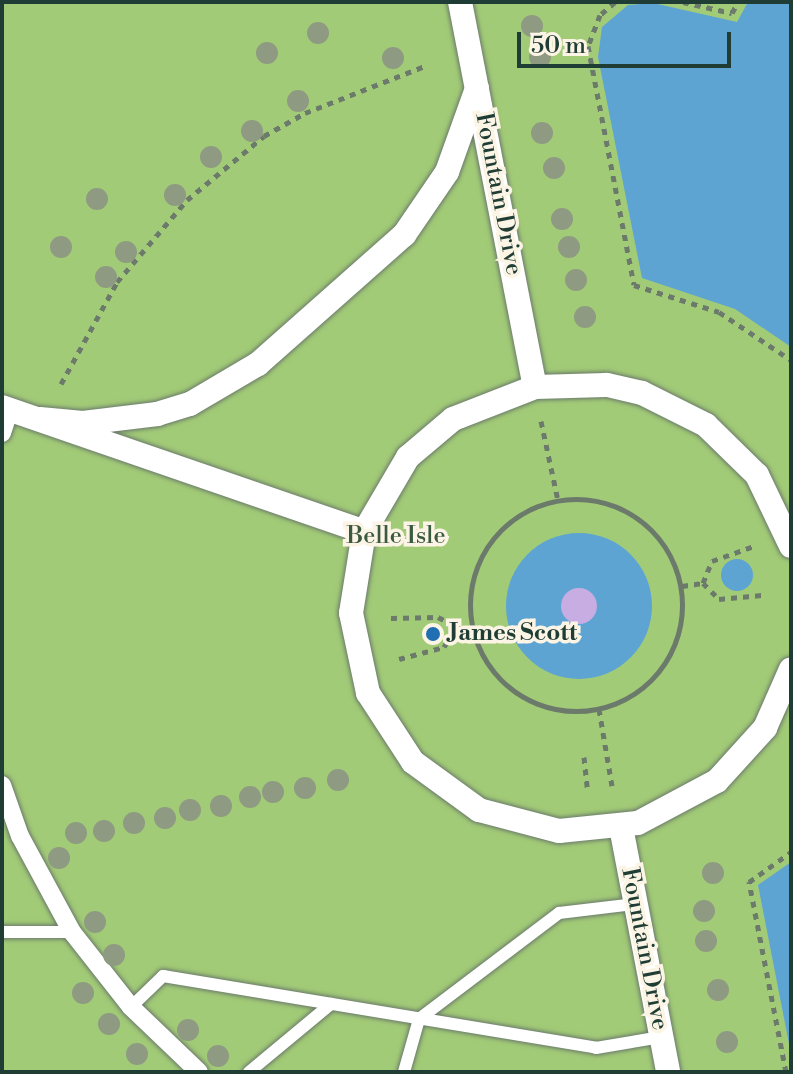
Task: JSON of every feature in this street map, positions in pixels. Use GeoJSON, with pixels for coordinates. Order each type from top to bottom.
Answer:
{"type":"FeatureCollection","features":[{"type":"Feature","properties":{"kind":"street","name":"Fountain Drive"},"geometry":{"type":"LineString","coordinates":[[460,2],[535,387]]}},
{"type":"Feature","properties":{"kind":"street"},"geometry":{"type":"LineString","coordinates":[[40,419],[83,423],[157,414],[190,404],[258,364],[404,235],[447,172],[477,88]]}},
{"type":"Feature","properties":{"kind":"street"},"geometry":{"type":"LineString","coordinates":[[791,546],[757,475],[706,425],[642,393],[606,385],[535,387],[479,405],[429,436],[390,480],[364,532],[351,586],[353,641],[368,693],[404,751],[455,797],[505,820],[559,831],[621,827],[687,802],[717,781],[765,728],[791,669]]}},
{"type":"Feature","properties":{"kind":"street"},"geometry":{"type":"LineString","coordinates":[[2,433],[6,408],[364,532]]}},
{"type":"Feature","properties":{"kind":"street"},"geometry":{"type":"LineString","coordinates":[[2,785],[20,836],[72,932],[131,1007],[199,1072]]}},
{"type":"Feature","properties":{"kind":"street","name":"Fountain Drive"},"geometry":{"type":"LineString","coordinates":[[621,827],[668,1072]]}},
{"type":"Feature","properties":{"kind":"lane"},"geometry":{"type":"LineString","coordinates":[[404,1072],[419,1019],[559,913],[635,904]]}},
{"type":"Feature","properties":{"kind":"lane"},"geometry":{"type":"LineString","coordinates":[[2,932],[72,932]]}},
{"type":"Feature","properties":{"kind":"lane"},"geometry":{"type":"LineString","coordinates":[[131,1007],[163,976],[596,1048],[661,1037]]}},
{"type":"Feature","properties":{"kind":"lane"},"geometry":{"type":"LineString","coordinates":[[249,1072],[331,1004]]}},
{"type":"Feature","properties":{"kind":"path"},"geometry":{"type":"LineString","coordinates":[[615,2],[600,15],[588,46],[634,285],[719,312],[791,360]]}},
{"type":"Feature","properties":{"kind":"path"},"geometry":{"type":"LineString","coordinates":[[683,2],[732,13],[738,2]]}},
{"type":"Feature","properties":{"kind":"path"},"geometry":{"type":"LineString","coordinates":[[61,384],[117,282],[197,191],[305,113],[425,66]]}},
{"type":"Feature","properties":{"kind":"path"},"geometry":{"type":"LineString","coordinates":[[541,421],[558,500]]}},
{"type":"Feature","properties":{"kind":"path"},"geometry":{"type":"LineString","coordinates":[[591,499],[650,527],[682,586],[680,629],[656,677],[599,709],[567,712],[507,687],[472,632],[473,574],[486,547],[530,508],[558,500],[591,499]]}},
{"type":"Feature","properties":{"kind":"path"},"geometry":{"type":"LineString","coordinates":[[703,583],[712,561],[754,546]]}},
{"type":"Feature","properties":{"kind":"path"},"geometry":{"type":"LineString","coordinates":[[682,586],[703,583]]}},
{"type":"Feature","properties":{"kind":"path"},"geometry":{"type":"LineString","coordinates":[[703,583],[719,599],[762,595]]}},
{"type":"Feature","properties":{"kind":"path"},"geometry":{"type":"LineString","coordinates":[[391,618],[438,617],[472,632]]}},
{"type":"Feature","properties":{"kind":"path"},"geometry":{"type":"LineString","coordinates":[[399,659],[444,647],[456,626]]}},
{"type":"Feature","properties":{"kind":"path"},"geometry":{"type":"LineString","coordinates":[[599,709],[612,786]]}},
{"type":"Feature","properties":{"kind":"path"},"geometry":{"type":"LineString","coordinates":[[584,757],[587,788]]}},
{"type":"Feature","properties":{"kind":"path"},"geometry":{"type":"LineString","coordinates":[[786,1072],[749,882],[791,852]]}},
{"type":"Feature","properties":{"kind":"green space","name":"Belle Isle"},"geometry":{"type":"Polygon","coordinates":[[[2,2],[791,2],[791,1072],[2,1072],[2,2]]]}},
{"type":"Feature","properties":{"kind":"water"},"geometry":{"type":"Polygon","coordinates":[[[748,2],[791,2],[791,347],[735,309],[642,278],[598,57],[602,27],[628,5],[653,3],[737,22],[748,2]]]}},
{"type":"Feature","properties":{"kind":"water"},"geometry":{"type":"Polygon","coordinates":[[[579,533],[607,539],[631,554],[646,578],[652,606],[646,634],[631,658],[607,673],[579,679],[551,673],[527,658],[512,634],[506,606],[512,578],[527,554],[551,539],[579,533]]]}},
{"type":"Feature","properties":{"kind":"water"},"geometry":{"type":"Polygon","coordinates":[[[737,559],[749,563],[753,575],[749,587],[737,591],[725,587],[721,575],[725,563],[737,559]]]}},
{"type":"Feature","properties":{"kind":"water"},"geometry":{"type":"Polygon","coordinates":[[[791,862],[791,1054],[758,885],[791,862]]]}},
{"type":"Feature","properties":{"kind":"building"},"geometry":{"type":"Polygon","coordinates":[[[579,588],[592,593],[597,606],[592,619],[579,624],[566,619],[561,606],[566,593],[579,588]]]}},
{"type":"Feature","properties":{"kind":"place","name":"James Scott"},"geometry":{"type":"Point","coordinates":[433,634]}}]}
